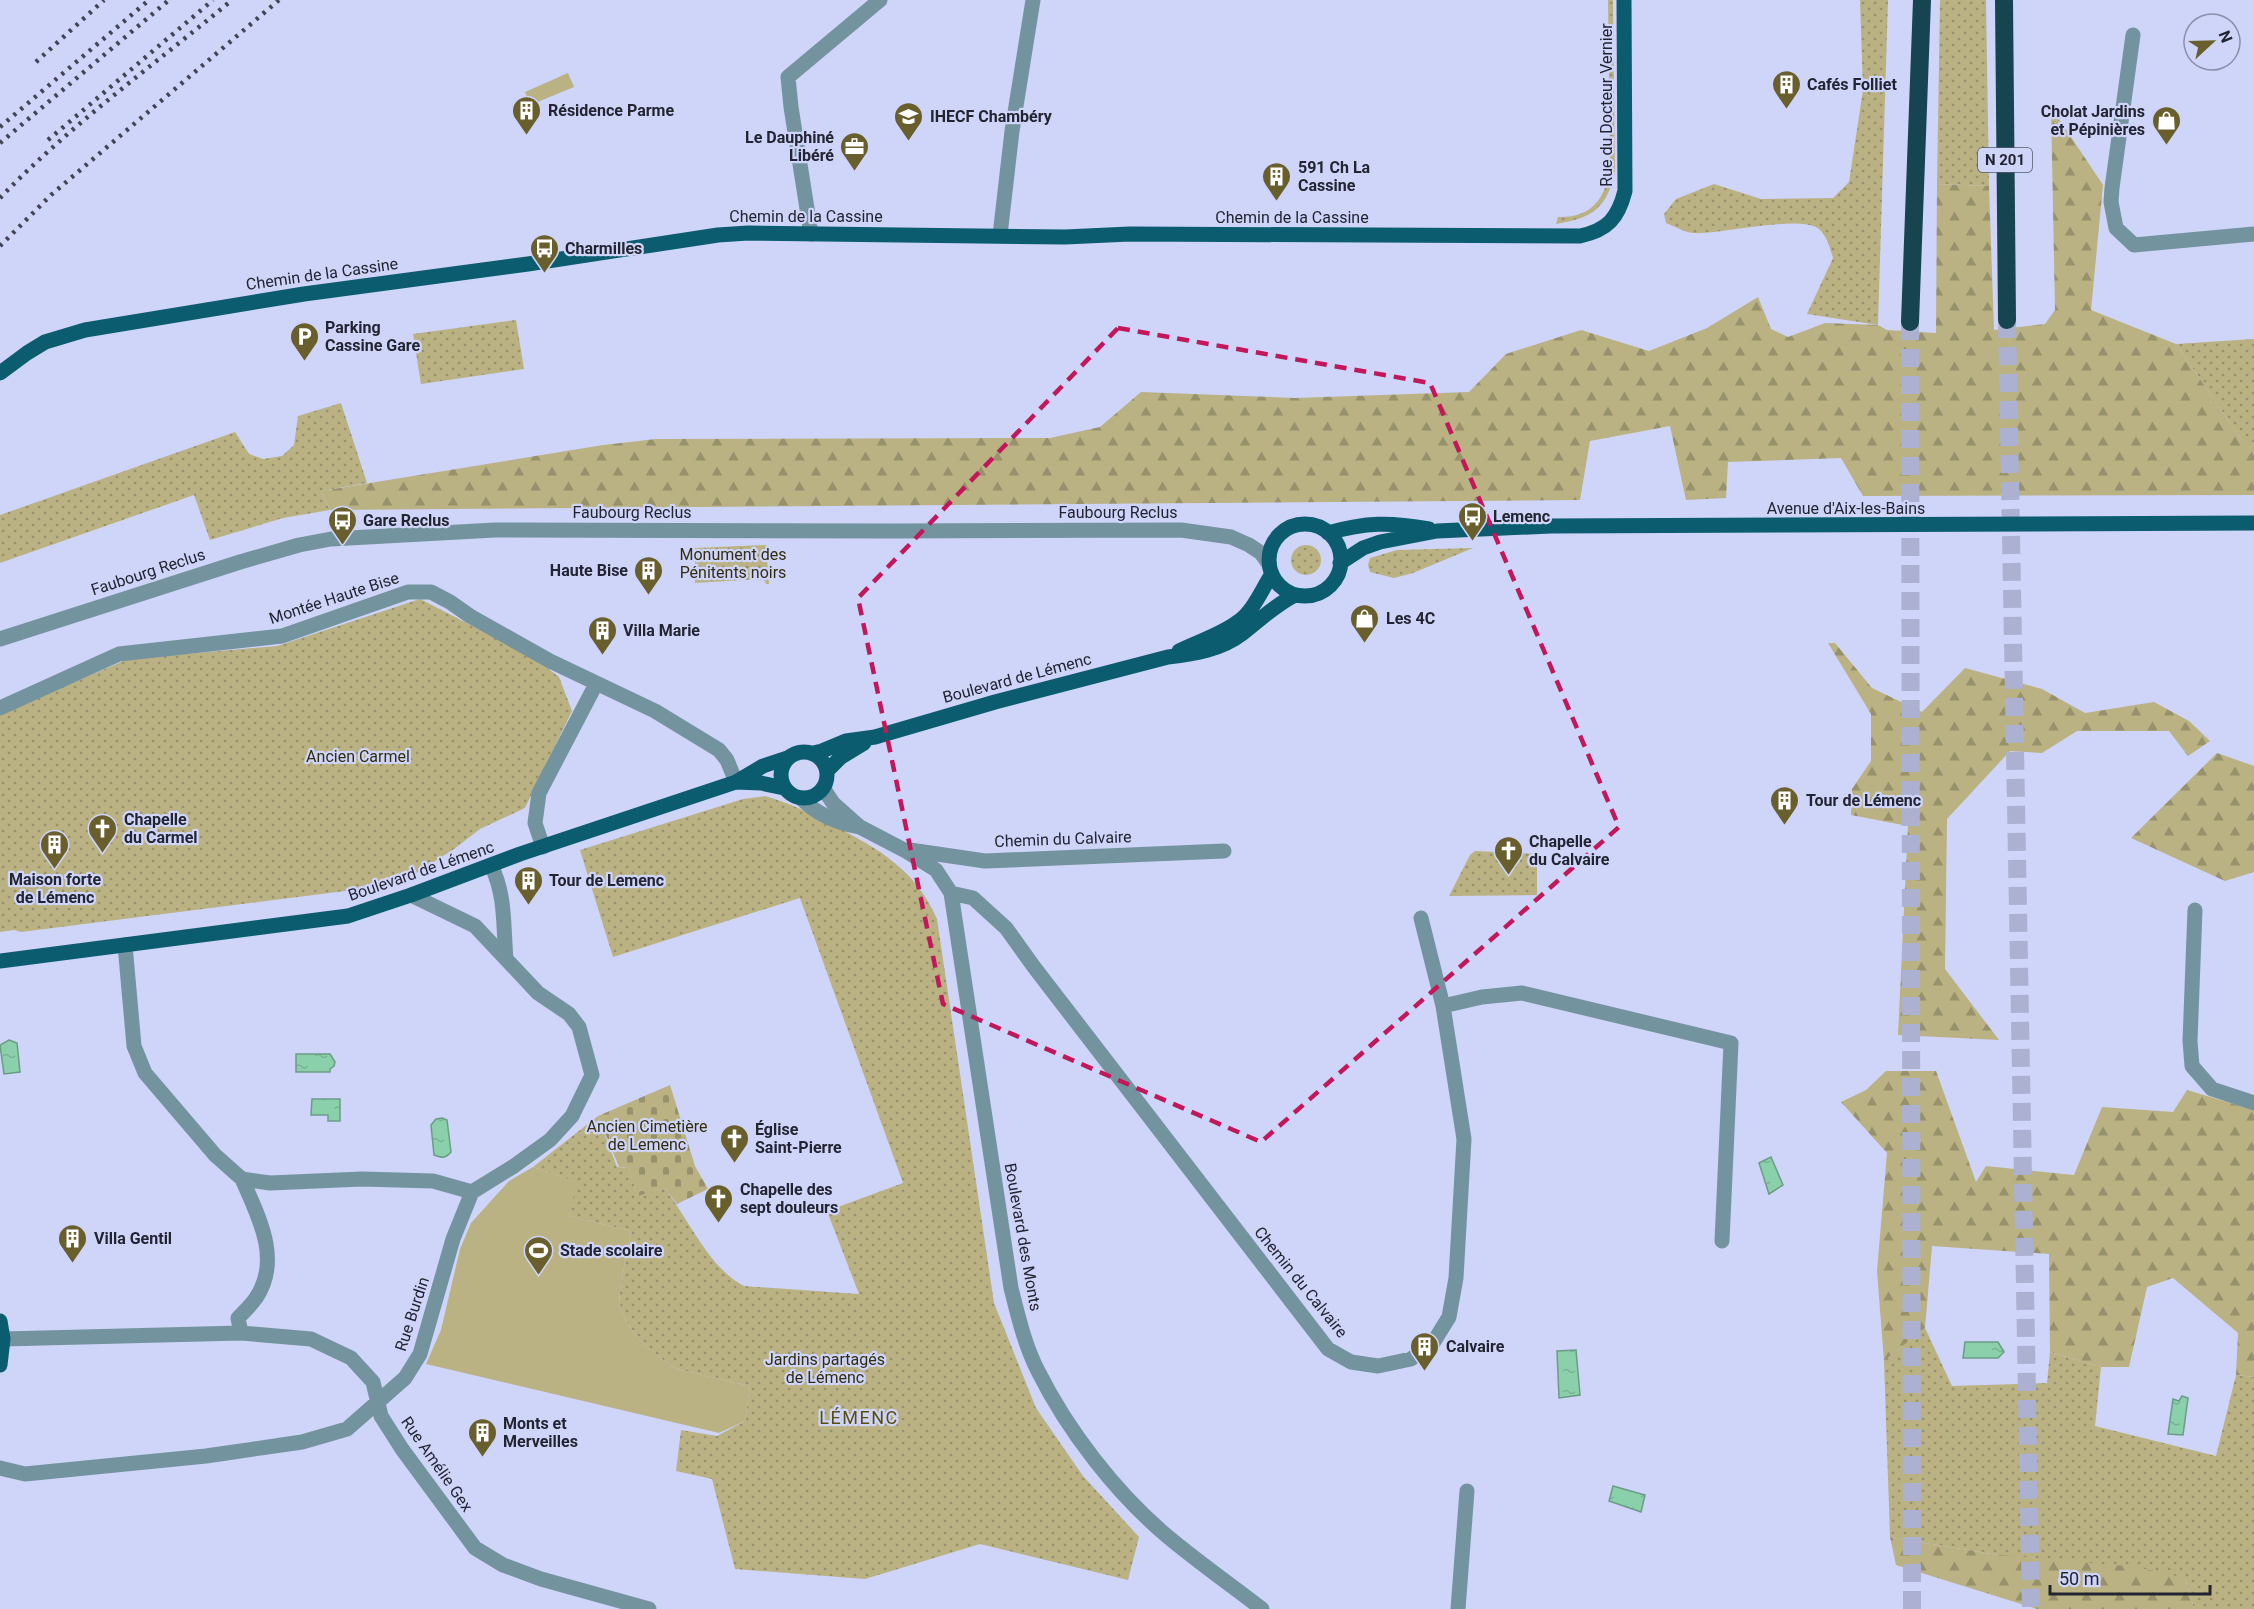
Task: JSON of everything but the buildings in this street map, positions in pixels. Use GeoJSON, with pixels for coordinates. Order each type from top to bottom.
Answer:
{"type":"FeatureCollection","features":[{"type":"Feature","properties":{"kind":"highway"},"geometry":{"type":"LineString","coordinates":[[1910,322],[1922,0]]}},
{"type":"Feature","properties":{"kind":"highway","name":"N 201"},"geometry":{"type":"LineString","coordinates":[[2004,0],[2007,320]]}},
{"type":"Feature","properties":{"kind":"main road","name":"Rue du Docteur Vernier"},"geometry":{"type":"LineString","coordinates":[[1620,209],[1625,191],[1626,165],[1624,0]]}},
{"type":"Feature","properties":{"kind":"main road","name":"Chemin de la Cassine"},"geometry":{"type":"LineString","coordinates":[[0,373],[45,342],[85,330],[314,293],[528,264],[704,236],[748,233],[1065,237],[1203,234],[1580,237],[1596,231],[1613,220],[1620,209]]}},
{"type":"Feature","properties":{"kind":"main road","name":"Avenue d'Aix-les-Bains"},"geometry":{"type":"LineString","coordinates":[[1328,533],[1355,525],[1377,523],[1399,524],[1437,531]]}},
{"type":"Feature","properties":{"kind":"main road","name":"Avenue d'Aix-les-Bains"},"geometry":{"type":"LineString","coordinates":[[1340,563],[1363,548],[1380,542],[1437,531],[1551,526],[2254,523]]}},
{"type":"Feature","properties":{"kind":"main road"},"geometry":{"type":"LineString","coordinates":[[1305,525],[1328,533],[1340,552],[1340,563],[1337,576],[1330,586],[1320,593],[1307,596],[1295,595],[1277,583],[1270,569],[1270,551],[1276,539],[1285,530],[1305,525]]}},
{"type":"Feature","properties":{"kind":"main road","name":"Boulevard de Lémenc"},"geometry":{"type":"LineString","coordinates":[[1168,657],[1220,633],[1241,620],[1252,606],[1270,569]]}},
{"type":"Feature","properties":{"kind":"main road","name":"Boulevard de Lémenc"},"geometry":{"type":"LineString","coordinates":[[813,753],[846,741],[875,736],[995,702],[1168,657],[1197,653],[1226,643],[1242,634],[1280,603],[1295,595]]}},
{"type":"Feature","properties":{"kind":"main road","name":"Boulevard de Lémenc"},"geometry":{"type":"LineString","coordinates":[[827,771],[849,751],[875,736]]}},
{"type":"Feature","properties":{"kind":"main road"},"geometry":{"type":"LineString","coordinates":[[803,751],[813,753],[820,757],[827,771],[826,783],[817,794],[801,798],[794,796],[784,788],[781,768],[787,758],[794,753],[803,751]]}},
{"type":"Feature","properties":{"kind":"main road","name":"Boulevard de Lémenc"},"geometry":{"type":"LineString","coordinates":[[0,961],[348,916],[736,782],[763,766],[787,758]]}},
{"type":"Feature","properties":{"kind":"main road","name":"Boulevard de Lémenc"},"geometry":{"type":"LineString","coordinates":[[736,782],[761,783],[784,788]]}},
{"type":"Feature","properties":{"kind":"main road"},"geometry":{"type":"LineString","coordinates":[[0,1321],[3,1339],[0,1365]]}},
{"type":"Feature","properties":{"kind":"street"},"geometry":{"type":"LineString","coordinates":[[811,234],[788,77],[880,0]]}},
{"type":"Feature","properties":{"kind":"street"},"geometry":{"type":"LineString","coordinates":[[1000,236],[1009,151],[1034,0]]}},
{"type":"Feature","properties":{"kind":"street"},"geometry":{"type":"LineString","coordinates":[[2133,35],[2111,195],[2116,228],[2134,245],[2254,234]]}},
{"type":"Feature","properties":{"kind":"street","name":"Faubourg Reclus"},"geometry":{"type":"LineString","coordinates":[[0,639],[299,545],[354,538],[495,530],[1182,530],[1231,537],[1261,553],[1270,569]]}},
{"type":"Feature","properties":{"kind":"street","name":"Montée Haute Bise"},"geometry":{"type":"LineString","coordinates":[[0,708],[119,654],[282,636],[408,592],[431,592],[470,616],[596,684],[655,711],[719,750],[727,760],[736,782]]}},
{"type":"Feature","properties":{"kind":"street"},"geometry":{"type":"LineString","coordinates":[[543,847],[535,823],[539,793],[596,684]]}},
{"type":"Feature","properties":{"kind":"street"},"geometry":{"type":"LineString","coordinates":[[823,788],[833,803],[860,827]]}},
{"type":"Feature","properties":{"kind":"street"},"geometry":{"type":"LineString","coordinates":[[801,798],[808,806],[838,823],[860,827]]}},
{"type":"Feature","properties":{"kind":"street","name":"Boulevard des Monts"},"geometry":{"type":"LineString","coordinates":[[860,827],[936,870],[951,893],[1011,1288],[1018,1317],[1037,1370],[1069,1426],[1112,1481],[1167,1536],[1262,1609]]}},
{"type":"Feature","properties":{"kind":"street","name":"Chemin du Calvaire"},"geometry":{"type":"LineString","coordinates":[[904,850],[985,861],[1224,851]]}},
{"type":"Feature","properties":{"kind":"street"},"geometry":{"type":"LineString","coordinates":[[491,865],[499,881],[503,898],[507,959]]}},
{"type":"Feature","properties":{"kind":"street","name":"Chemin du Calvaire"},"geometry":{"type":"LineString","coordinates":[[951,893],[973,898],[1006,928],[1328,1349],[1351,1362],[1378,1366],[1411,1359],[1433,1343],[1449,1317],[1456,1278],[1464,1139],[1443,1006],[1421,918]]}},
{"type":"Feature","properties":{"kind":"street"},"geometry":{"type":"LineString","coordinates":[[242,1179],[270,1183],[362,1179],[433,1181],[472,1192],[550,1140],[572,1116],[592,1075],[579,1027],[569,1014],[538,993],[475,926],[411,895]]}},
{"type":"Feature","properties":{"kind":"street"},"geometry":{"type":"LineString","coordinates":[[2195,910],[2190,1041],[2193,1066],[2212,1089],[2254,1102]]}},
{"type":"Feature","properties":{"kind":"street"},"geometry":{"type":"LineString","coordinates":[[125,945],[134,1046],[145,1073],[215,1155],[242,1179],[265,1232],[268,1267],[257,1297],[238,1318],[241,1333]]}},
{"type":"Feature","properties":{"kind":"street"},"geometry":{"type":"LineString","coordinates":[[1443,1006],[1482,997],[1522,993],[1731,1043],[1722,1241]]}},
{"type":"Feature","properties":{"kind":"street","name":"Rue Burdin"},"geometry":{"type":"LineString","coordinates":[[0,1468],[25,1474],[206,1456],[302,1442],[347,1429],[405,1378],[420,1354],[453,1239],[472,1192]]}},
{"type":"Feature","properties":{"kind":"street","name":"Rue Amélie Gex"},"geometry":{"type":"LineString","coordinates":[[3,1339],[241,1333],[311,1339],[351,1358],[374,1382],[381,1416],[402,1449],[475,1548],[503,1565],[541,1579],[649,1609]]}},
{"type":"Feature","properties":{"kind":"street"},"geometry":{"type":"LineString","coordinates":[[1458,1609],[1467,1491]]}},
{"type":"Feature","properties":{"kind":"highlighted area"},"geometry":{"type":"Polygon","coordinates":[[[1118,328],[1430,383],[1619,827],[1261,1142],[943,1004],[858,598],[1118,328]]]}},
{"type":"Feature","properties":{"kind":"green space"},"geometry":{"type":"Polygon","coordinates":[[[1608,0],[1613,0],[1615,171],[1612,184],[1603,202],[1589,214],[1569,222],[1556,224],[1558,217],[1580,214],[1595,204],[1605,189],[1608,179],[1610,168],[1608,0]]]}},
{"type":"Feature","properties":{"kind":"green space"},"geometry":{"type":"Polygon","coordinates":[[[1860,0],[1888,0],[1878,325],[1807,314],[1833,258],[1826,239],[1819,229],[1809,225],[1777,224],[1693,233],[1666,223],[1664,214],[1676,199],[1714,184],[1761,199],[1833,198],[1849,182],[1863,90],[1860,0]]]}},
{"type":"Feature","properties":{"kind":"green space"},"geometry":{"type":"Polygon","coordinates":[[[1940,0],[1986,0],[1989,186],[1937,184],[1940,0]]]}},
{"type":"Feature","properties":{"kind":"green space"},"geometry":{"type":"Polygon","coordinates":[[[568,73],[574,87],[530,105],[525,92],[568,73]]]}},
{"type":"Feature","properties":{"kind":"green space"},"geometry":{"type":"Polygon","coordinates":[[[2051,107],[2103,185],[2091,310],[2176,344],[2244,443],[2254,443],[2254,495],[1863,496],[1841,458],[1728,462],[1726,498],[1686,500],[1670,426],[1590,441],[1580,500],[330,510],[321,491],[603,445],[656,439],[1050,438],[1100,427],[1141,392],[1295,398],[1469,392],[1506,354],[1581,330],[1649,351],[1707,328],[1758,297],[1771,329],[1788,337],[1825,323],[1878,325],[1887,330],[1936,333],[1937,184],[1989,186],[1994,330],[2045,324],[2055,310],[2051,107]]]}},
{"type":"Feature","properties":{"kind":"green space"},"geometry":{"type":"Polygon","coordinates":[[[516,320],[524,369],[421,384],[413,334],[516,320]]]}},
{"type":"Feature","properties":{"kind":"green space"},"geometry":{"type":"Polygon","coordinates":[[[2254,339],[2254,443],[2244,443],[2176,344],[2254,339]]]}},
{"type":"Feature","properties":{"kind":"green space"},"geometry":{"type":"Polygon","coordinates":[[[341,403],[367,483],[321,491],[330,510],[283,518],[210,540],[194,495],[0,563],[0,515],[235,432],[249,454],[263,459],[282,456],[294,445],[298,416],[341,403]]]}},
{"type":"Feature","properties":{"kind":"green space","name":"Monument des Pénitents noirs"},"geometry":{"type":"Polygon","coordinates":[[[766,545],[769,584],[759,579],[695,583],[695,548],[766,545]]]}},
{"type":"Feature","properties":{"kind":"green space"},"geometry":{"type":"Polygon","coordinates":[[[1306,545],[1312,546],[1320,554],[1320,566],[1312,574],[1306,575],[1300,574],[1292,566],[1291,560],[1292,554],[1300,546],[1306,545]]]}},
{"type":"Feature","properties":{"kind":"green space"},"geometry":{"type":"Polygon","coordinates":[[[1473,548],[1413,573],[1394,578],[1370,572],[1368,565],[1370,558],[1397,550],[1473,548]]]}},
{"type":"Feature","properties":{"kind":"green space","name":"Ancien Carmel"},"geometry":{"type":"Polygon","coordinates":[[[420,599],[533,657],[559,677],[572,711],[525,808],[480,829],[418,872],[395,882],[345,891],[21,932],[14,930],[0,932],[0,714],[128,659],[277,646],[420,599]]]}},
{"type":"Feature","properties":{"kind":"green space"},"geometry":{"type":"Polygon","coordinates":[[[1828,643],[1835,643],[1872,688],[1922,712],[1965,668],[2042,689],[2085,713],[2154,702],[2189,721],[2210,741],[2188,756],[2169,731],[2077,731],[2042,753],[2010,751],[1947,819],[1945,969],[1999,1040],[1898,1035],[1908,826],[1851,815],[1852,789],[1871,761],[1871,714],[1828,643]]]}},
{"type":"Feature","properties":{"kind":"green space"},"geometry":{"type":"Polygon","coordinates":[[[2217,753],[2254,766],[2254,872],[2225,881],[2131,838],[2217,753]]]}},
{"type":"Feature","properties":{"kind":"green space","name":"Jardins partagés de Lémenc"},"geometry":{"type":"Polygon","coordinates":[[[765,796],[817,817],[881,852],[907,874],[918,887],[937,919],[994,1303],[1036,1408],[1083,1476],[1139,1537],[1128,1580],[980,1544],[865,1579],[735,1569],[712,1479],[676,1471],[681,1430],[717,1436],[745,1421],[750,1386],[677,1369],[642,1342],[628,1324],[620,1304],[631,1231],[569,1216],[576,1182],[533,1167],[598,1116],[617,1167],[629,1168],[637,1195],[665,1188],[710,1256],[732,1278],[744,1286],[859,1294],[827,1211],[903,1183],[800,898],[613,957],[580,850],[743,799],[765,796]]]}},
{"type":"Feature","properties":{"kind":"green space"},"geometry":{"type":"Polygon","coordinates":[[[1475,851],[1537,854],[1537,895],[1449,896],[1470,855],[1475,851]]]}},
{"type":"Feature","properties":{"kind":"green space"},"geometry":{"type":"Polygon","coordinates":[[[1886,1071],[1936,1071],[1976,1182],[1986,1166],[2074,1175],[2102,1107],[2173,1112],[2187,1090],[2254,1110],[2254,1377],[2236,1375],[2238,1333],[2173,1278],[2147,1287],[2129,1367],[2101,1367],[2050,1352],[2049,1254],[1932,1246],[1925,1328],[1884,1361],[1877,1271],[1887,1153],[1841,1102],[1866,1090],[1886,1071]]]}},
{"type":"Feature","properties":{"kind":"green space","name":"Ancien Cimetière de Lemenc"},"geometry":{"type":"Polygon","coordinates":[[[670,1085],[695,1166],[708,1189],[677,1204],[665,1188],[637,1196],[629,1168],[619,1167],[598,1116],[670,1085]]]}},
{"type":"Feature","properties":{"kind":"green space","name":"Stade scolaire"},"geometry":{"type":"Polygon","coordinates":[[[533,1167],[577,1182],[569,1216],[631,1231],[620,1299],[628,1324],[650,1350],[677,1369],[750,1386],[745,1421],[719,1433],[426,1364],[441,1330],[460,1249],[471,1223],[509,1181],[533,1167]]]}},
{"type":"Feature","properties":{"kind":"green space"},"geometry":{"type":"Polygon","coordinates":[[[1925,1328],[1952,1386],[2047,1383],[2050,1352],[2101,1367],[2095,1426],[2216,1456],[2236,1375],[2254,1377],[2254,1609],[2194,1609],[2185,1578],[1991,1554],[1890,1537],[1884,1361],[1925,1328]]]}},
{"type":"Feature","properties":{"kind":"green space"},"geometry":{"type":"Polygon","coordinates":[[[1890,1537],[1991,1554],[2136,1567],[2185,1578],[2194,1609],[2037,1609],[1896,1565],[1890,1537]]]}},
{"type":"Feature","properties":{"kind":"water"},"geometry":{"type":"Polygon","coordinates":[[[9,1040],[17,1043],[20,1072],[4,1074],[0,1045],[9,1040]]]}},
{"type":"Feature","properties":{"kind":"water"},"geometry":{"type":"Polygon","coordinates":[[[296,1054],[330,1054],[335,1062],[334,1066],[330,1072],[296,1072],[296,1054]]]}},
{"type":"Feature","properties":{"kind":"water"},"geometry":{"type":"Polygon","coordinates":[[[312,1099],[340,1099],[340,1121],[328,1121],[328,1115],[311,1115],[312,1099]]]}},
{"type":"Feature","properties":{"kind":"water"},"geometry":{"type":"Polygon","coordinates":[[[436,1119],[447,1120],[451,1152],[447,1156],[439,1157],[434,1155],[431,1125],[436,1119]]]}},
{"type":"Feature","properties":{"kind":"water"},"geometry":{"type":"Polygon","coordinates":[[[1771,1157],[1783,1185],[1769,1194],[1759,1163],[1771,1157]]]}},
{"type":"Feature","properties":{"kind":"water"},"geometry":{"type":"Polygon","coordinates":[[[1965,1342],[1998,1342],[2004,1352],[1998,1358],[1963,1358],[1965,1342]]]}},
{"type":"Feature","properties":{"kind":"water"},"geometry":{"type":"Polygon","coordinates":[[[1576,1350],[1580,1395],[1559,1398],[1557,1351],[1576,1350]]]}},
{"type":"Feature","properties":{"kind":"water"},"geometry":{"type":"Polygon","coordinates":[[[2182,1396],[2188,1398],[2183,1435],[2168,1434],[2173,1399],[2179,1401],[2182,1396]]]}},
{"type":"Feature","properties":{"kind":"water"},"geometry":{"type":"Polygon","coordinates":[[[1613,1486],[1645,1495],[1641,1512],[1609,1501],[1613,1486]]]}},
{"type":"Feature","properties":{"kind":"tunnel"},"geometry":{"type":"LineString","coordinates":[[2007,320],[2031,1609]]}},
{"type":"Feature","properties":{"kind":"tunnel"},"geometry":{"type":"LineString","coordinates":[[1910,322],[1912,1609]]}},
{"type":"Feature","properties":{"kind":"railway"},"geometry":{"type":"LineString","coordinates":[[36,62],[104,0]]}},
{"type":"Feature","properties":{"kind":"railway"},"geometry":{"type":"LineString","coordinates":[[0,127],[149,0]]}},
{"type":"Feature","properties":{"kind":"railway"},"geometry":{"type":"LineString","coordinates":[[0,143],[169,0]]}},
{"type":"Feature","properties":{"kind":"railway"},"geometry":{"type":"LineString","coordinates":[[48,140],[213,0]]}},
{"type":"Feature","properties":{"kind":"railway"},"geometry":{"type":"LineString","coordinates":[[0,198],[84,120],[232,0]]}},
{"type":"Feature","properties":{"kind":"railway"},"geometry":{"type":"LineString","coordinates":[[0,246],[51,195],[279,0]]}},
{"type":"Feature","properties":{"kind":"place","name":"Cafés Folliet"},"geometry":{"type":"Point","coordinates":[1786,110]}},
{"type":"Feature","properties":{"kind":"place","name":"Résidence Parme"},"geometry":{"type":"Point","coordinates":[527,136]}},
{"type":"Feature","properties":{"kind":"place","name":"IHECF Chambéry"},"geometry":{"type":"Point","coordinates":[909,142]}},
{"type":"Feature","properties":{"kind":"place","name":"Cholat Jardins et Pépinières"},"geometry":{"type":"Point","coordinates":[2166,146]}},
{"type":"Feature","properties":{"kind":"place","name":"Le Dauphiné Libéré"},"geometry":{"type":"Point","coordinates":[855,172]}},
{"type":"Feature","properties":{"kind":"place","name":"591 Ch La Cassine"},"geometry":{"type":"Point","coordinates":[1277,202]}},
{"type":"Feature","properties":{"kind":"place","name":"Charmilles"},"geometry":{"type":"Point","coordinates":[544,274]}},
{"type":"Feature","properties":{"kind":"place","name":"Parking Cassine Gare"},"geometry":{"type":"Point","coordinates":[304,362]}},
{"type":"Feature","properties":{"kind":"place","name":"Lemenc"},"geometry":{"type":"Point","coordinates":[1472,542]}},
{"type":"Feature","properties":{"kind":"place","name":"Gare Reclus"},"geometry":{"type":"Point","coordinates":[342,546]}},
{"type":"Feature","properties":{"kind":"place","name":"Haute Bise"},"geometry":{"type":"Point","coordinates":[649,596]}},
{"type":"Feature","properties":{"kind":"place","name":"Les 4C"},"geometry":{"type":"Point","coordinates":[1365,644]}},
{"type":"Feature","properties":{"kind":"place","name":"Villa Marie"},"geometry":{"type":"Point","coordinates":[602,656]}},
{"type":"Feature","properties":{"kind":"place","name":"Tour de Lémenc"},"geometry":{"type":"Point","coordinates":[1785,826]}},
{"type":"Feature","properties":{"kind":"place","name":"Chapelle du Carmel"},"geometry":{"type":"Point","coordinates":[103,854]}},
{"type":"Feature","properties":{"kind":"place","name":"Maison forte de Lémenc"},"geometry":{"type":"Point","coordinates":[55,870]}},
{"type":"Feature","properties":{"kind":"place","name":"Chapelle du Calvaire"},"geometry":{"type":"Point","coordinates":[1508,876]}},
{"type":"Feature","properties":{"kind":"place","name":"Tour de Lemenc"},"geometry":{"type":"Point","coordinates":[528,906]}},
{"type":"Feature","properties":{"kind":"place","name":"Église Saint-Pierre"},"geometry":{"type":"Point","coordinates":[734,1164]}},
{"type":"Feature","properties":{"kind":"place","name":"Chapelle des sept douleurs"},"geometry":{"type":"Point","coordinates":[719,1224]}},
{"type":"Feature","properties":{"kind":"place","name":"Villa Gentil"},"geometry":{"type":"Point","coordinates":[73,1264]}},
{"type":"Feature","properties":{"kind":"place","name":"Stade scolaire"},"geometry":{"type":"Point","coordinates":[539,1276]}},
{"type":"Feature","properties":{"kind":"place","name":"Calvaire"},"geometry":{"type":"Point","coordinates":[1425,1372]}},
{"type":"Feature","properties":{"kind":"place","name":"Monts et Merveilles"},"geometry":{"type":"Point","coordinates":[482,1458]}},
{"type":"Feature","properties":{"kind":"district","name":"LÉMENC"},"geometry":{"type":"Point","coordinates":[859,1417]}}]}
